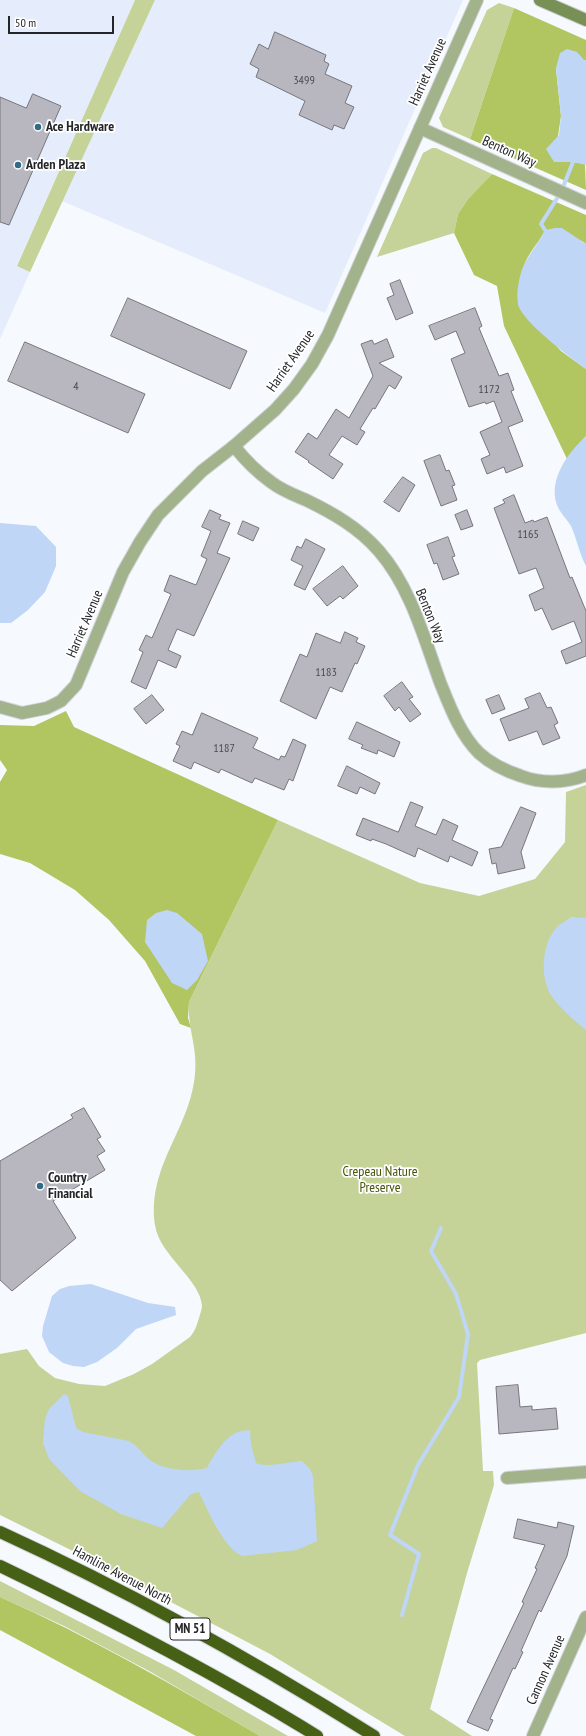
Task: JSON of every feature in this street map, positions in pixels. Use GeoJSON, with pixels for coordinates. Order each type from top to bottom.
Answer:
{"type":"FeatureCollection","features":[{"type":"Feature","properties":{"kind":"highway","name":"Hamline Avenue North"},"geometry":{"type":"LineString","coordinates":[[0,1532],[74,1568],[198,1633],[313,1698],[374,1736]]}},
{"type":"Feature","properties":{"kind":"highway","name":"MN 51"},"geometry":{"type":"LineString","coordinates":[[0,1566],[101,1615],[317,1736]]}},
{"type":"Feature","properties":{"kind":"main road"},"geometry":{"type":"LineString","coordinates":[[540,0],[586,20]]}},
{"type":"Feature","properties":{"kind":"street","name":"Harriet Avenue"},"geometry":{"type":"LineString","coordinates":[[0,707],[22,713],[47,708],[61,701],[76,685],[123,572],[140,542],[155,520],[202,471],[234,446],[279,405],[294,389],[312,364],[328,335],[477,0]]}},
{"type":"Feature","properties":{"kind":"street","name":"Benton Way"},"geometry":{"type":"LineString","coordinates":[[420,128],[586,203]]}},
{"type":"Feature","properties":{"kind":"street","name":"Benton Way"},"geometry":{"type":"LineString","coordinates":[[234,446],[255,469],[271,483],[340,517],[361,533],[379,551],[392,569],[412,605],[455,716],[468,740],[480,754],[494,765],[528,779],[565,781],[586,775]]}},
{"type":"Feature","properties":{"kind":"street"},"geometry":{"type":"LineString","coordinates":[[507,1478],[586,1472]]}},
{"type":"Feature","properties":{"kind":"street","name":"Cannon Avenue"},"geometry":{"type":"LineString","coordinates":[[533,1736],[586,1617]]}},
{"type":"Feature","properties":{"kind":"shaded area","name":"Arden Plaza"},"geometry":{"type":"Polygon","coordinates":[[[0,0],[135,0],[17,265],[30,272],[0,339],[0,0]]]}},
{"type":"Feature","properties":{"kind":"shaded area"},"geometry":{"type":"Polygon","coordinates":[[[155,0],[463,0],[325,313],[62,201],[155,0]]]}},
{"type":"Feature","properties":{"kind":"green space"},"geometry":{"type":"Polygon","coordinates":[[[135,0],[155,0],[30,272],[17,266],[135,0]]]}},
{"type":"Feature","properties":{"kind":"green space"},"geometry":{"type":"Polygon","coordinates":[[[499,3],[514,8],[470,139],[443,127],[439,118],[487,10],[499,3]]]}},
{"type":"Feature","properties":{"kind":"green space"},"geometry":{"type":"Polygon","coordinates":[[[514,8],[586,40],[586,62],[585,60],[556,69],[561,116],[554,162],[573,162],[585,164],[586,190],[470,139],[514,8]]]}},
{"type":"Feature","properties":{"kind":"green space"},"geometry":{"type":"Polygon","coordinates":[[[432,148],[436,148],[492,174],[468,199],[458,214],[454,233],[377,257],[423,153],[432,148]]]}},
{"type":"Feature","properties":{"kind":"green space"},"geometry":{"type":"Polygon","coordinates":[[[492,174],[586,215],[586,244],[582,241],[545,230],[524,264],[519,290],[518,304],[561,351],[586,369],[586,436],[567,459],[504,326],[497,286],[474,275],[454,233],[458,214],[468,199],[492,174]]]}},
{"type":"Feature","properties":{"kind":"green space"},"geometry":{"type":"Polygon","coordinates":[[[66,711],[74,727],[278,820],[189,1002],[188,1018],[191,1028],[180,1024],[145,961],[109,920],[75,890],[30,863],[0,854],[0,782],[7,770],[0,760],[0,725],[34,726],[66,711]]]}},
{"type":"Feature","properties":{"kind":"green space","name":"Crepeau Nature Preserve"},"geometry":{"type":"Polygon","coordinates":[[[586,785],[586,1333],[480,1360],[477,1363],[483,1471],[493,1471],[494,1485],[467,1573],[430,1709],[472,1736],[405,1736],[270,1654],[87,1558],[0,1515],[0,1354],[27,1349],[39,1366],[55,1378],[79,1384],[105,1386],[134,1374],[152,1364],[190,1337],[195,1330],[202,1307],[200,1296],[188,1277],[164,1247],[158,1236],[155,1225],[154,1204],[157,1184],[163,1166],[186,1113],[192,1094],[196,1065],[189,1002],[278,820],[420,883],[479,896],[535,879],[565,842],[566,792],[586,785]]]}},
{"type":"Feature","properties":{"kind":"green space"},"geometry":{"type":"Polygon","coordinates":[[[0,1581],[174,1670],[288,1736],[260,1736],[149,1671],[64,1626],[0,1597],[0,1581]]]}},
{"type":"Feature","properties":{"kind":"green space"},"geometry":{"type":"Polygon","coordinates":[[[0,1597],[100,1645],[260,1736],[196,1736],[0,1630],[0,1597]]]}},
{"type":"Feature","properties":{"kind":"water"},"geometry":{"type":"Polygon","coordinates":[[[567,49],[577,52],[586,62],[586,165],[573,162],[554,162],[546,149],[559,135],[561,116],[556,68],[560,53],[567,49]]]}},
{"type":"Feature","properties":{"kind":"water"},"geometry":{"type":"Polygon","coordinates":[[[562,228],[586,244],[586,369],[537,329],[521,311],[518,304],[518,285],[523,267],[545,230],[562,228]]]}},
{"type":"Feature","properties":{"kind":"water"},"geometry":{"type":"Polygon","coordinates":[[[586,436],[586,566],[571,526],[558,508],[555,495],[555,486],[561,467],[573,450],[586,436]]]}},
{"type":"Feature","properties":{"kind":"water"},"geometry":{"type":"Polygon","coordinates":[[[0,523],[36,526],[56,547],[56,566],[45,592],[28,610],[11,623],[0,623],[0,523]]]}},
{"type":"Feature","properties":{"kind":"water"},"geometry":{"type":"Polygon","coordinates":[[[167,910],[177,913],[202,934],[208,961],[197,980],[187,990],[172,983],[145,942],[147,920],[156,913],[167,910]]]}},
{"type":"Feature","properties":{"kind":"water"},"geometry":{"type":"Polygon","coordinates":[[[571,917],[586,918],[586,1030],[564,1011],[553,998],[545,981],[544,961],[548,941],[558,926],[571,917]]]}},
{"type":"Feature","properties":{"kind":"water"},"geometry":{"type":"Polygon","coordinates":[[[91,1284],[148,1303],[175,1307],[176,1315],[136,1329],[117,1348],[97,1362],[84,1367],[63,1363],[49,1352],[42,1336],[43,1326],[52,1296],[60,1289],[69,1286],[91,1284]]]}},
{"type":"Feature","properties":{"kind":"water"},"geometry":{"type":"Polygon","coordinates":[[[64,1394],[68,1396],[76,1428],[83,1432],[129,1441],[156,1464],[178,1470],[207,1468],[216,1452],[233,1434],[239,1431],[250,1430],[251,1445],[256,1463],[272,1465],[302,1461],[310,1469],[313,1476],[317,1541],[297,1550],[242,1556],[222,1537],[199,1492],[191,1494],[162,1528],[121,1514],[80,1491],[49,1459],[43,1443],[45,1419],[49,1409],[64,1394]]]}},
{"type":"Feature","properties":{"kind":"building"},"geometry":{"type":"Polygon","coordinates":[[[275,32],[326,55],[324,61],[329,64],[325,74],[352,86],[345,103],[354,107],[344,129],[334,125],[332,130],[299,115],[305,101],[256,77],[259,69],[250,64],[259,44],[268,49],[275,32]]]}},
{"type":"Feature","properties":{"kind":"building","name":"Arden Plaza"},"geometry":{"type":"Polygon","coordinates":[[[33,94],[61,106],[9,225],[0,222],[0,97],[26,108],[33,94]]]}},
{"type":"Feature","properties":{"kind":"building"},"geometry":{"type":"Polygon","coordinates":[[[400,280],[413,313],[396,320],[387,298],[394,295],[390,284],[400,280]]]}},
{"type":"Feature","properties":{"kind":"building"},"geometry":{"type":"Polygon","coordinates":[[[128,298],[247,351],[230,389],[111,336],[128,298]]]}},
{"type":"Feature","properties":{"kind":"building"},"geometry":{"type":"Polygon","coordinates":[[[475,308],[482,326],[479,328],[499,376],[508,373],[514,390],[511,391],[523,421],[508,427],[523,466],[506,473],[504,467],[487,474],[481,459],[490,455],[480,432],[502,422],[494,401],[469,407],[451,359],[465,353],[456,331],[435,340],[429,326],[475,308]]]}},
{"type":"Feature","properties":{"kind":"building"},"geometry":{"type":"Polygon","coordinates":[[[387,339],[394,357],[379,363],[402,377],[395,389],[389,385],[375,409],[373,408],[360,429],[365,432],[357,445],[342,436],[329,455],[343,464],[333,479],[295,452],[308,433],[317,439],[336,409],[349,418],[373,376],[361,344],[372,340],[374,344],[387,339]]]}},
{"type":"Feature","properties":{"kind":"building"},"geometry":{"type":"Polygon","coordinates":[[[25,342],[145,394],[128,433],[8,381],[25,342]]]}},
{"type":"Feature","properties":{"kind":"building"},"geometry":{"type":"Polygon","coordinates":[[[440,455],[446,471],[449,470],[455,485],[452,486],[457,500],[441,506],[424,461],[440,455]]]}},
{"type":"Feature","properties":{"kind":"building"},"geometry":{"type":"Polygon","coordinates":[[[403,477],[415,485],[399,512],[384,502],[403,477]]]}},
{"type":"Feature","properties":{"kind":"building"},"geometry":{"type":"Polygon","coordinates":[[[514,495],[525,523],[533,520],[534,522],[547,517],[570,578],[572,577],[586,611],[586,656],[566,664],[561,651],[582,642],[574,621],[552,630],[542,608],[535,611],[529,595],[544,588],[536,568],[519,574],[494,508],[505,503],[503,500],[514,495]]]}},
{"type":"Feature","properties":{"kind":"building"},"geometry":{"type":"Polygon","coordinates":[[[210,510],[221,515],[219,519],[230,523],[217,553],[230,558],[194,636],[177,629],[168,650],[181,656],[176,668],[158,660],[146,689],[131,682],[143,652],[139,650],[146,635],[152,638],[171,594],[164,591],[170,575],[196,585],[207,559],[201,556],[211,531],[202,527],[210,510]]]}},
{"type":"Feature","properties":{"kind":"building"},"geometry":{"type":"Polygon","coordinates":[[[467,510],[473,526],[461,530],[455,515],[467,510]]]}},
{"type":"Feature","properties":{"kind":"building"},"geometry":{"type":"Polygon","coordinates":[[[243,521],[259,528],[253,541],[238,534],[243,521]]]}},
{"type":"Feature","properties":{"kind":"building"},"geometry":{"type":"Polygon","coordinates":[[[448,537],[455,556],[452,557],[459,574],[443,580],[437,563],[434,564],[427,545],[448,537]]]}},
{"type":"Feature","properties":{"kind":"building"},"geometry":{"type":"Polygon","coordinates":[[[306,539],[325,549],[305,590],[294,585],[303,566],[291,560],[297,546],[301,548],[306,539]]]}},
{"type":"Feature","properties":{"kind":"building"},"geometry":{"type":"Polygon","coordinates":[[[343,566],[358,586],[343,599],[340,596],[327,606],[313,589],[343,566]]]}},
{"type":"Feature","properties":{"kind":"building"},"geometry":{"type":"Polygon","coordinates":[[[345,632],[358,638],[356,642],[365,646],[357,664],[355,663],[342,692],[330,687],[316,719],[280,701],[300,654],[307,657],[316,633],[340,643],[345,632]]]}},
{"type":"Feature","properties":{"kind":"building"},"geometry":{"type":"Polygon","coordinates":[[[402,682],[413,697],[409,699],[421,714],[410,722],[399,707],[395,711],[384,696],[402,682]]]}},
{"type":"Feature","properties":{"kind":"building"},"geometry":{"type":"Polygon","coordinates":[[[540,693],[547,708],[551,707],[558,723],[554,725],[560,738],[543,745],[537,731],[509,741],[500,719],[529,708],[525,699],[540,693]]]}},
{"type":"Feature","properties":{"kind":"building"},"geometry":{"type":"Polygon","coordinates":[[[152,695],[164,710],[146,724],[134,709],[152,695]]]}},
{"type":"Feature","properties":{"kind":"building"},"geometry":{"type":"Polygon","coordinates":[[[499,695],[505,709],[492,714],[486,700],[499,695]]]}},
{"type":"Feature","properties":{"kind":"building"},"geometry":{"type":"Polygon","coordinates":[[[202,713],[258,738],[253,748],[279,760],[281,756],[285,757],[293,739],[306,745],[293,781],[289,779],[284,790],[255,778],[252,783],[221,769],[219,773],[194,762],[191,769],[173,761],[180,746],[176,744],[182,731],[192,735],[202,713]]]}},
{"type":"Feature","properties":{"kind":"building"},"geometry":{"type":"Polygon","coordinates":[[[357,722],[400,742],[394,757],[378,750],[377,754],[361,748],[363,745],[349,739],[357,722]]]}},
{"type":"Feature","properties":{"kind":"building"},"geometry":{"type":"Polygon","coordinates":[[[347,766],[380,783],[375,794],[360,787],[357,794],[338,786],[347,766]]]}},
{"type":"Feature","properties":{"kind":"building"},"geometry":{"type":"Polygon","coordinates":[[[411,802],[423,807],[415,826],[436,835],[443,819],[458,826],[452,840],[478,852],[472,866],[450,856],[448,862],[418,848],[415,857],[386,844],[372,839],[371,841],[356,835],[363,818],[398,832],[411,802]]]}},
{"type":"Feature","properties":{"kind":"building"},"geometry":{"type":"Polygon","coordinates":[[[521,807],[536,813],[521,852],[525,868],[498,874],[496,863],[492,864],[489,849],[501,847],[521,807]]]}},
{"type":"Feature","properties":{"kind":"building","name":"Country Financial"},"geometry":{"type":"Polygon","coordinates":[[[84,1108],[101,1137],[97,1139],[105,1151],[97,1156],[105,1170],[53,1201],[76,1238],[12,1291],[0,1280],[0,1161],[73,1118],[71,1115],[84,1108]]]}},
{"type":"Feature","properties":{"kind":"building"},"geometry":{"type":"Polygon","coordinates":[[[518,1385],[520,1407],[532,1406],[532,1410],[556,1408],[558,1429],[499,1434],[496,1387],[518,1385]]]}},
{"type":"Feature","properties":{"kind":"building"},"geometry":{"type":"Polygon","coordinates":[[[518,1519],[557,1528],[558,1522],[574,1526],[567,1556],[541,1612],[539,1610],[521,1651],[523,1652],[515,1669],[513,1668],[490,1719],[493,1720],[488,1731],[467,1722],[524,1603],[522,1602],[537,1569],[535,1568],[545,1545],[514,1538],[518,1519]]]}},
{"type":"Feature","properties":{"kind":"waterway"},"geometry":{"type":"LineString","coordinates":[[545,230],[541,224],[561,192],[573,162]]}},
{"type":"Feature","properties":{"kind":"waterway"},"geometry":{"type":"LineString","coordinates":[[402,1615],[419,1554],[390,1535],[418,1465],[459,1397],[468,1334],[456,1294],[431,1251],[441,1228]]}},
{"type":"Feature","properties":{"kind":"place","name":"Ace Hardware"},"geometry":{"type":"Point","coordinates":[38,127]}},
{"type":"Feature","properties":{"kind":"place","name":"Arden Plaza"},"geometry":{"type":"Point","coordinates":[18,165]}},
{"type":"Feature","properties":{"kind":"place","name":"Country Financial"},"geometry":{"type":"Point","coordinates":[40,1186]}}]}
